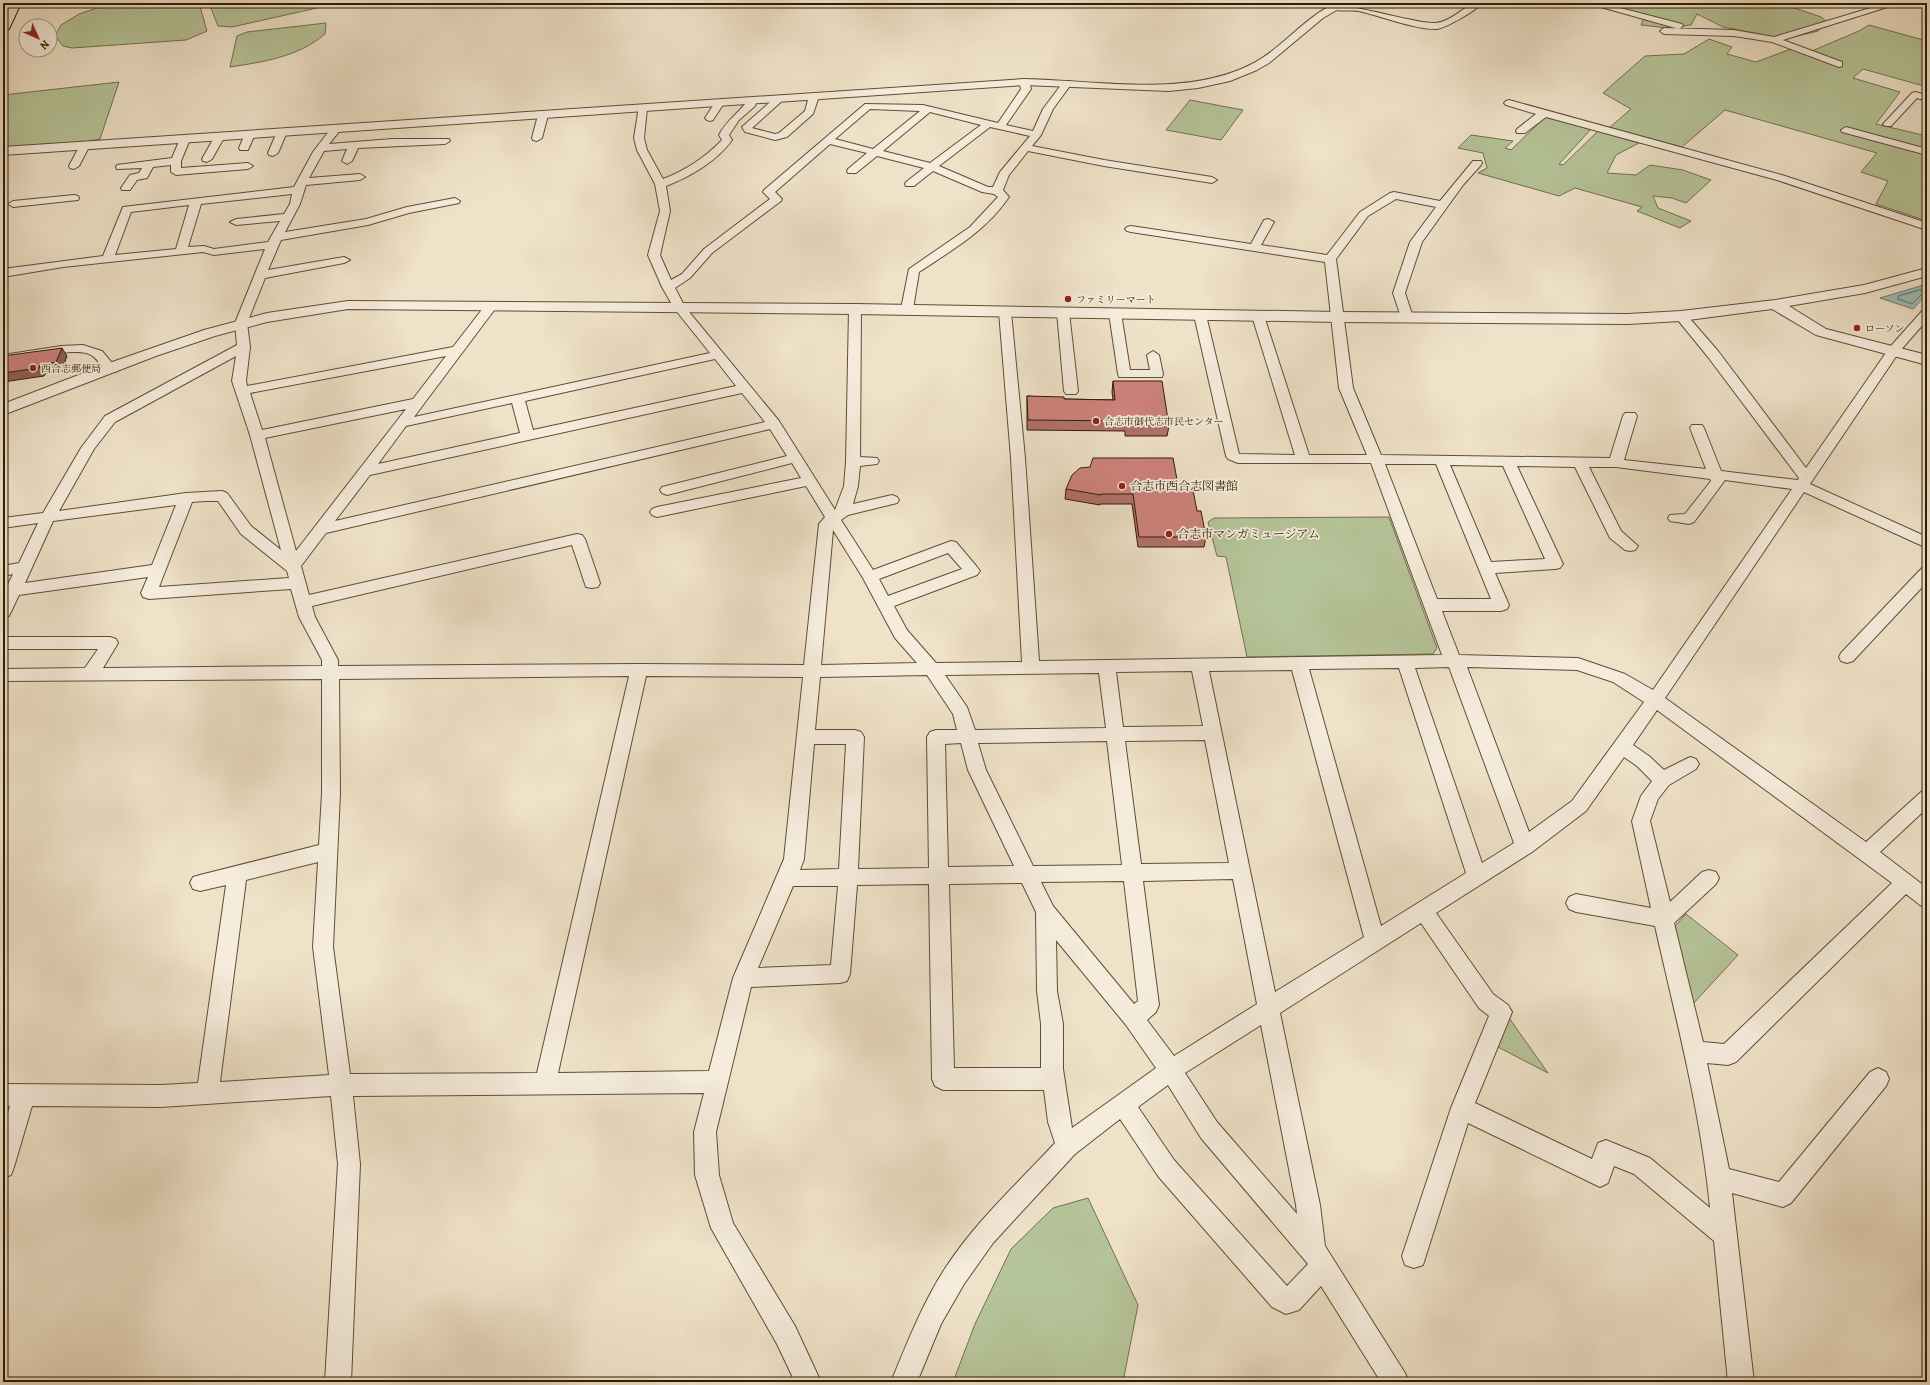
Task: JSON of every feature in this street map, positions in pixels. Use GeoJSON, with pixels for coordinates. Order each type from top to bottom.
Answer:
{"type":"FeatureCollection","features":[{"type":"Feature","properties":{"kind":"highway"},"geometry":{"type":"LineString","coordinates":[[3,29],[16,3]]}},
{"type":"Feature","properties":{"kind":"street"},"geometry":{"type":"LineString","coordinates":[[3,151],[1024,82],[1143,88],[1186,84],[1234,75],[1268,59],[1312,23],[1339,5],[1357,8],[1424,25],[1437,26],[1448,22],[1478,3]]}},
{"type":"Feature","properties":{"kind":"street"},"geometry":{"type":"LineString","coordinates":[[1591,3],[1705,32]]}},
{"type":"Feature","properties":{"kind":"street"},"geometry":{"type":"LineString","coordinates":[[1774,40],[1896,3]]}},
{"type":"Feature","properties":{"kind":"street"},"geometry":{"type":"LineString","coordinates":[[1637,23],[1645,17]]}},
{"type":"Feature","properties":{"kind":"street"},"geometry":{"type":"LineString","coordinates":[[1664,30],[1744,34],[1774,40],[1839,64]]}},
{"type":"Feature","properties":{"kind":"street"},"geometry":{"type":"LineString","coordinates":[[1000,127],[1026,89],[1024,82]]}},
{"type":"Feature","properties":{"kind":"street"},"geometry":{"type":"LineString","coordinates":[[997,191],[1004,174],[1036,135],[1048,109],[1066,83]]}},
{"type":"Feature","properties":{"kind":"street"},"geometry":{"type":"LineString","coordinates":[[859,93],[868,106]]}},
{"type":"Feature","properties":{"kind":"street"},"geometry":{"type":"LineString","coordinates":[[1888,124],[1915,95],[1927,98]]}},
{"type":"Feature","properties":{"kind":"street"},"geometry":{"type":"LineString","coordinates":[[780,98],[747,127],[749,130],[775,137],[784,135],[810,112],[814,96]]}},
{"type":"Feature","properties":{"kind":"street"},"geometry":{"type":"LineString","coordinates":[[660,184],[670,181],[704,160],[724,144],[727,140],[724,135],[727,128],[738,115],[752,104],[752,100]]}},
{"type":"Feature","properties":{"kind":"street"},"geometry":{"type":"LineString","coordinates":[[710,118],[719,103]]}},
{"type":"Feature","properties":{"kind":"street"},"geometry":{"type":"LineString","coordinates":[[1510,103],[1656,145],[1781,178],[1927,227]]}},
{"type":"Feature","properties":{"kind":"street"},"geometry":{"type":"LineString","coordinates":[[668,287],[686,276],[708,251],[734,234],[777,199],[768,192],[868,106],[928,109],[1036,135]]}},
{"type":"Feature","properties":{"kind":"street"},"geometry":{"type":"LineString","coordinates":[[642,108],[638,138],[642,150],[660,184],[665,211],[654,255],[668,287],[680,308],[774,424],[809,481],[837,515],[901,634],[931,668],[961,712],[977,770],[1046,912],[1133,1018],[1171,1070],[1209,1130],[1318,1258],[1396,1382]]}},
{"type":"Feature","properties":{"kind":"street"},"geometry":{"type":"LineString","coordinates":[[852,171],[928,109]]}},
{"type":"Feature","properties":{"kind":"street"},"geometry":{"type":"LineString","coordinates":[[1522,131],[1533,120],[1545,113]]}},
{"type":"Feature","properties":{"kind":"street"},"geometry":{"type":"LineString","coordinates":[[537,138],[543,114]]}},
{"type":"Feature","properties":{"kind":"street"},"geometry":{"type":"LineString","coordinates":[[910,184],[988,124]]}},
{"type":"Feature","properties":{"kind":"street"},"geometry":{"type":"LineString","coordinates":[[337,128],[322,148],[300,186],[295,204],[274,241],[241,323],[244,347],[239,381],[257,435],[292,567],[307,617],[330,660],[331,793],[324,947],[349,1164],[338,1382]]}},
{"type":"Feature","properties":{"kind":"street"},"geometry":{"type":"LineString","coordinates":[[1846,130],[1927,152]]}},
{"type":"Feature","properties":{"kind":"street"},"geometry":{"type":"LineString","coordinates":[[274,153],[282,132]]}},
{"type":"Feature","properties":{"kind":"street"},"geometry":{"type":"LineString","coordinates":[[244,148],[250,134]]}},
{"type":"Feature","properties":{"kind":"street"},"geometry":{"type":"LineString","coordinates":[[207,159],[220,136]]}},
{"type":"Feature","properties":{"kind":"street"},"geometry":{"type":"LineString","coordinates":[[185,139],[176,161],[176,172],[244,170]]}},
{"type":"Feature","properties":{"kind":"street"},"geometry":{"type":"LineString","coordinates":[[827,140],[932,167],[986,190],[997,191],[1004,197],[995,212],[977,227],[913,271],[907,309]]}},
{"type":"Feature","properties":{"kind":"street"},"geometry":{"type":"LineString","coordinates":[[322,148],[445,141]]}},
{"type":"Feature","properties":{"kind":"street"},"geometry":{"type":"LineString","coordinates":[[74,166],[85,145]]}},
{"type":"Feature","properties":{"kind":"street"},"geometry":{"type":"LineString","coordinates":[[347,161],[354,145]]}},
{"type":"Feature","properties":{"kind":"street"},"geometry":{"type":"LineString","coordinates":[[1026,148],[1104,163],[1212,180]]}},
{"type":"Feature","properties":{"kind":"street"},"geometry":{"type":"LineString","coordinates":[[121,167],[176,161]]}},
{"type":"Feature","properties":{"kind":"street"},"geometry":{"type":"LineString","coordinates":[[1407,318],[1400,293],[1416,242],[1459,183],[1477,163]]}},
{"type":"Feature","properties":{"kind":"street"},"geometry":{"type":"LineString","coordinates":[[126,188],[134,177],[143,176],[149,164]]}},
{"type":"Feature","properties":{"kind":"street"},"geometry":{"type":"LineString","coordinates":[[108,260],[127,209],[269,193],[300,186],[360,177]]}},
{"type":"Feature","properties":{"kind":"street"},"geometry":{"type":"LineString","coordinates":[[269,193],[277,179]]}},
{"type":"Feature","properties":{"kind":"street"},"geometry":{"type":"LineString","coordinates":[[1443,205],[1394,195],[1364,214],[1330,259],[1346,388],[1376,459],[1453,661],[1458,666],[1525,846]]}},
{"type":"Feature","properties":{"kind":"street"},"geometry":{"type":"LineString","coordinates":[[13,204],[74,198]]}},
{"type":"Feature","properties":{"kind":"street"},"geometry":{"type":"LineString","coordinates":[[181,252],[196,201]]}},
{"type":"Feature","properties":{"kind":"street"},"geometry":{"type":"LineString","coordinates":[[3,273],[204,249],[214,252],[368,222],[407,210],[455,201]]}},
{"type":"Feature","properties":{"kind":"street"},"geometry":{"type":"LineString","coordinates":[[236,222],[288,217]]}},
{"type":"Feature","properties":{"kind":"street"},"geometry":{"type":"LineString","coordinates":[[1255,246],[1268,222]]}},
{"type":"Feature","properties":{"kind":"street"},"geometry":{"type":"LineString","coordinates":[[1131,228],[1255,246],[1330,259]]}},
{"type":"Feature","properties":{"kind":"street"},"geometry":{"type":"LineString","coordinates":[[260,276],[344,260]]}},
{"type":"Feature","properties":{"kind":"street"},"geometry":{"type":"LineString","coordinates":[[3,410],[181,342],[241,323],[295,312],[348,305],[855,308],[1258,316],[1628,319],[1681,316],[1775,304],[1865,289],[1927,272]]}},
{"type":"Feature","properties":{"kind":"street"},"geometry":{"type":"LineString","coordinates":[[1775,304],[1821,332],[1894,350],[1927,360]]}},
{"type":"Feature","properties":{"kind":"street"},"geometry":{"type":"LineString","coordinates":[[292,567],[459,350],[491,306]]}},
{"type":"Feature","properties":{"kind":"street"},"geometry":{"type":"LineString","coordinates":[[837,515],[851,486],[853,462],[855,308]]}},
{"type":"Feature","properties":{"kind":"street"},"geometry":{"type":"LineString","coordinates":[[1005,312],[1018,458],[1031,667]]}},
{"type":"Feature","properties":{"kind":"street"},"geometry":{"type":"LineString","coordinates":[[1063,312],[1070,391]]}},
{"type":"Feature","properties":{"kind":"street"},"geometry":{"type":"LineString","coordinates":[[1114,313],[1124,374],[1156,374],[1153,356]]}},
{"type":"Feature","properties":{"kind":"street"},"geometry":{"type":"LineString","coordinates":[[904,1382],[932,1315],[956,1275],[985,1235],[1067,1146],[1171,1070],[1525,846],[1579,806],[1655,700],[1803,481],[1894,350],[1927,313]]}},
{"type":"Feature","properties":{"kind":"street"},"geometry":{"type":"LineString","coordinates":[[1200,315],[1233,456],[1238,459],[1376,459],[1616,463],[1717,476],[1803,481],[1927,543]]}},
{"type":"Feature","properties":{"kind":"street"},"geometry":{"type":"LineString","coordinates":[[1258,316],[1303,459]]}},
{"type":"Feature","properties":{"kind":"street"},"geometry":{"type":"LineString","coordinates":[[1681,316],[1713,354],[1803,481]]}},
{"type":"Feature","properties":{"kind":"street"},"geometry":{"type":"LineString","coordinates":[[3,612],[48,517],[88,448],[110,420],[244,347]]}},
{"type":"Feature","properties":{"kind":"street"},"geometry":{"type":"LineString","coordinates":[[3,359],[73,349],[90,350],[101,356],[111,369]]}},
{"type":"Feature","properties":{"kind":"street"},"geometry":{"type":"LineString","coordinates":[[242,391],[459,350]]}},
{"type":"Feature","properties":{"kind":"street"},"geometry":{"type":"LineString","coordinates":[[403,423],[718,354]]}},
{"type":"Feature","properties":{"kind":"street"},"geometry":{"type":"LineString","coordinates":[[366,471],[745,388]]}},
{"type":"Feature","properties":{"kind":"street"},"geometry":{"type":"LineString","coordinates":[[517,397],[528,436]]}},
{"type":"Feature","properties":{"kind":"street"},"geometry":{"type":"LineString","coordinates":[[257,435],[419,402]]}},
{"type":"Feature","properties":{"kind":"street"},"geometry":{"type":"LineString","coordinates":[[1616,463],[1630,416]]}},
{"type":"Feature","properties":{"kind":"street"},"geometry":{"type":"LineString","coordinates":[[321,529],[774,424]]}},
{"type":"Feature","properties":{"kind":"street"},"geometry":{"type":"LineString","coordinates":[[1675,518],[1689,519],[1718,481],[1697,428]]}},
{"type":"Feature","properties":{"kind":"street"},"geometry":{"type":"LineString","coordinates":[[667,490],[795,458]]}},
{"type":"Feature","properties":{"kind":"street"},"geometry":{"type":"LineString","coordinates":[[1432,606],[1501,605],[1441,460]]}},
{"type":"Feature","properties":{"kind":"street"},"geometry":{"type":"LineString","coordinates":[[853,462],[872,461]]}},
{"type":"Feature","properties":{"kind":"street"},"geometry":{"type":"LineString","coordinates":[[1486,568],[1555,564],[1508,461]]}},
{"type":"Feature","properties":{"kind":"street"},"geometry":{"type":"LineString","coordinates":[[1580,463],[1615,534],[1630,546]]}},
{"type":"Feature","properties":{"kind":"street"},"geometry":{"type":"LineString","coordinates":[[657,512],[809,481]]}},
{"type":"Feature","properties":{"kind":"street"},"geometry":{"type":"LineString","coordinates":[[3,523],[186,498],[222,496],[246,530],[292,567]]}},
{"type":"Feature","properties":{"kind":"street"},"geometry":{"type":"LineString","coordinates":[[186,498],[149,593],[297,583]]}},
{"type":"Feature","properties":{"kind":"street"},"geometry":{"type":"LineString","coordinates":[[808,1382],[786,1335],[723,1228],[707,1175],[705,1132],[716,1082],[743,978],[794,859],[826,524],[837,515],[892,500]]}},
{"type":"Feature","properties":{"kind":"street"},"geometry":{"type":"LineString","coordinates":[[303,602],[576,539],[592,583]]}},
{"type":"Feature","properties":{"kind":"street"},"geometry":{"type":"LineString","coordinates":[[870,577],[951,546],[972,571],[884,604]]}},
{"type":"Feature","properties":{"kind":"street"},"geometry":{"type":"LineString","coordinates":[[3,571],[24,567]]}},
{"type":"Feature","properties":{"kind":"street"},"geometry":{"type":"LineString","coordinates":[[13,590],[158,570]]}},
{"type":"Feature","properties":{"kind":"street"},"geometry":{"type":"LineString","coordinates":[[1847,656],[1927,572]]}},
{"type":"Feature","properties":{"kind":"street"},"geometry":{"type":"LineString","coordinates":[[3,643],[110,643],[90,674]]}},
{"type":"Feature","properties":{"kind":"street"},"geometry":{"type":"LineString","coordinates":[[3,676],[639,670],[813,671],[1453,661],[1578,664],[1619,678],[1655,700],[1867,853],[1927,899]]}},
{"type":"Feature","properties":{"kind":"street"},"geometry":{"type":"LineString","coordinates":[[1405,662],[1477,876]]}},
{"type":"Feature","properties":{"kind":"street"},"geometry":{"type":"LineString","coordinates":[[1299,664],[1375,942]]}},
{"type":"Feature","properties":{"kind":"street"},"geometry":{"type":"LineString","coordinates":[[1123,1104],[1166,1168],[1281,1298],[1286,1302],[1290,1301],[1318,1258],[1200,665]]}},
{"type":"Feature","properties":{"kind":"street"},"geometry":{"type":"LineString","coordinates":[[1107,667],[1149,1005],[1133,1018]]}},
{"type":"Feature","properties":{"kind":"street"},"geometry":{"type":"LineString","coordinates":[[545,1084],[639,670]]}},
{"type":"Feature","properties":{"kind":"street"},"geometry":{"type":"LineString","coordinates":[[1053,1079],[943,1079],[936,737],[1213,733]]}},
{"type":"Feature","properties":{"kind":"street"},"geometry":{"type":"LineString","coordinates":[[743,978],[840,974],[848,878],[854,737],[806,737]]}},
{"type":"Feature","properties":{"kind":"street"},"geometry":{"type":"LineString","coordinates":[[1622,747],[1643,761],[1663,780]]}},
{"type":"Feature","properties":{"kind":"street"},"geometry":{"type":"LineString","coordinates":[[1690,764],[1663,780],[1650,796],[1641,821],[1665,919],[1694,1051],[1719,1178],[1741,1382]]}},
{"type":"Feature","properties":{"kind":"street"},"geometry":{"type":"LineString","coordinates":[[1867,853],[1927,797]]}},
{"type":"Feature","properties":{"kind":"street"},"geometry":{"type":"LineString","coordinates":[[200,883],[328,851]]}},
{"type":"Feature","properties":{"kind":"street"},"geometry":{"type":"LineString","coordinates":[[787,878],[1028,876],[1241,871]]}},
{"type":"Feature","properties":{"kind":"street"},"geometry":{"type":"LineString","coordinates":[[208,1093],[238,874]]}},
{"type":"Feature","properties":{"kind":"street"},"geometry":{"type":"LineString","coordinates":[[1665,919],[1709,878]]}},
{"type":"Feature","properties":{"kind":"street"},"geometry":{"type":"LineString","coordinates":[[1694,1051],[1728,1055],[1905,883]]}},
{"type":"Feature","properties":{"kind":"street"},"geometry":{"type":"LineString","coordinates":[[1576,903],[1665,919]]}},
{"type":"Feature","properties":{"kind":"street"},"geometry":{"type":"LineString","coordinates":[[1414,1256],[1462,1108],[1501,1012],[1486,1001],[1423,910]]}},
{"type":"Feature","properties":{"kind":"street"},"geometry":{"type":"LineString","coordinates":[[1046,912],[1047,991],[1052,1024],[1053,1079],[1059,1122],[1067,1146]]}},
{"type":"Feature","properties":{"kind":"street"},"geometry":{"type":"LineString","coordinates":[[1719,1178],[1783,1195],[1878,1079]]}},
{"type":"Feature","properties":{"kind":"street"},"geometry":{"type":"LineString","coordinates":[[3,1167],[13,1095],[161,1096],[341,1085],[716,1082]]}},
{"type":"Feature","properties":{"kind":"street"},"geometry":{"type":"LineString","coordinates":[[1462,1108],[1600,1175],[1606,1151],[1642,1166],[1726,1236]]}},
{"type":"Feature","properties":{"kind":"green space"},"geometry":{"type":"Polygon","coordinates":[[[112,3],[199,3],[207,31],[186,40],[72,48],[63,46],[58,40],[58,30],[61,25],[79,14],[112,3]]]}},
{"type":"Feature","properties":{"kind":"green space"},"geometry":{"type":"Polygon","coordinates":[[[209,3],[329,3],[326,6],[232,27],[218,26],[209,3]]]}},
{"type":"Feature","properties":{"kind":"green space"},"geometry":{"type":"Polygon","coordinates":[[[1584,3],[1780,3],[1821,17],[1827,22],[1818,31],[1785,39],[1723,27],[1697,14],[1691,25],[1667,28],[1641,25],[1644,17],[1637,14],[1610,10],[1584,3]]]}},
{"type":"Feature","properties":{"kind":"green space"},"geometry":{"type":"Polygon","coordinates":[[[326,23],[325,34],[315,42],[303,48],[280,57],[230,67],[237,36],[247,32],[326,23]]]}},
{"type":"Feature","properties":{"kind":"green space"},"geometry":{"type":"Polygon","coordinates":[[[1869,25],[1927,41],[1927,91],[1922,89],[1924,86],[1863,69],[1853,78],[1900,92],[1876,124],[1927,136],[1927,221],[1876,204],[1888,181],[1861,172],[1877,153],[1725,110],[1682,147],[1609,128],[1631,109],[1603,93],[1645,56],[1684,54],[1709,39],[1732,47],[1727,54],[1756,62],[1791,49],[1807,53],[1859,31],[1869,25]]]}},
{"type":"Feature","properties":{"kind":"green space"},"geometry":{"type":"Polygon","coordinates":[[[119,82],[100,139],[85,142],[3,147],[3,95],[119,82]]]}},
{"type":"Feature","properties":{"kind":"green space"},"geometry":{"type":"Polygon","coordinates":[[[1190,100],[1243,110],[1221,140],[1166,130],[1190,100]]]}},
{"type":"Feature","properties":{"kind":"green space"},"geometry":{"type":"Polygon","coordinates":[[[1546,116],[1592,128],[1559,164],[1563,165],[1598,131],[1639,143],[1616,155],[1607,173],[1636,175],[1650,165],[1683,170],[1711,180],[1686,203],[1672,198],[1653,196],[1658,208],[1691,221],[1680,228],[1637,211],[1642,207],[1575,188],[1559,196],[1478,173],[1487,168],[1483,153],[1458,148],[1471,135],[1513,141],[1505,148],[1511,150],[1546,116]]]}},
{"type":"Feature","properties":{"kind":"green space"},"geometry":{"type":"Polygon","coordinates":[[[1389,517],[1437,648],[1433,654],[1247,657],[1226,557],[1217,556],[1208,522],[1214,518],[1389,517]]]}},
{"type":"Feature","properties":{"kind":"green space"},"geometry":{"type":"Polygon","coordinates":[[[1686,914],[1738,955],[1692,1005],[1675,926],[1686,914]]]}},
{"type":"Feature","properties":{"kind":"green space"},"geometry":{"type":"Polygon","coordinates":[[[1507,1015],[1548,1073],[1494,1045],[1507,1015]]]}},
{"type":"Feature","properties":{"kind":"green space"},"geometry":{"type":"Polygon","coordinates":[[[1088,1198],[1138,1305],[1123,1382],[953,1382],[975,1324],[1011,1249],[1053,1208],[1088,1198]]]}},
{"type":"Feature","properties":{"kind":"water"},"geometry":{"type":"Polygon","coordinates":[[[1927,284],[1927,294],[1913,309],[1880,298],[1927,284]]]}},
{"type":"Feature","properties":{"kind":"building"},"geometry":{"type":"Polygon","coordinates":[[[62,348],[56,362],[40,365],[39,368],[3,373],[3,356],[62,348]]]}},
{"type":"Feature","properties":{"kind":"building","name":"合志市御代志市民センター"},"geometry":{"type":"Polygon","coordinates":[[[1113,381],[1162,381],[1169,426],[1127,425],[1126,421],[1028,420],[1027,396],[1064,397],[1064,399],[1115,400],[1113,381]]]}},
{"type":"Feature","properties":{"kind":"building"},"geometry":{"type":"Polygon","coordinates":[[[1093,458],[1173,458],[1178,485],[1192,485],[1197,511],[1201,511],[1206,537],[1139,537],[1133,494],[1101,495],[1066,489],[1072,475],[1080,468],[1090,467],[1093,458]]]}},
{"type":"Feature","properties":{"kind":"place","name":"ファミリーマート"},"geometry":{"type":"Point","coordinates":[1068,299]}},
{"type":"Feature","properties":{"kind":"place","name":"ローソン"},"geometry":{"type":"Point","coordinates":[1857,328]}},
{"type":"Feature","properties":{"kind":"place","name":"西合志郵便局"},"geometry":{"type":"Point","coordinates":[33,368]}},
{"type":"Feature","properties":{"kind":"place","name":"合志市御代志市民センター"},"geometry":{"type":"Point","coordinates":[1096,421]}},
{"type":"Feature","properties":{"kind":"place","name":"合志市西合志図書館"},"geometry":{"type":"Point","coordinates":[1122,486]}},
{"type":"Feature","properties":{"kind":"place","name":"合志市マンガミュージアム"},"geometry":{"type":"Point","coordinates":[1169,534]}}]}
